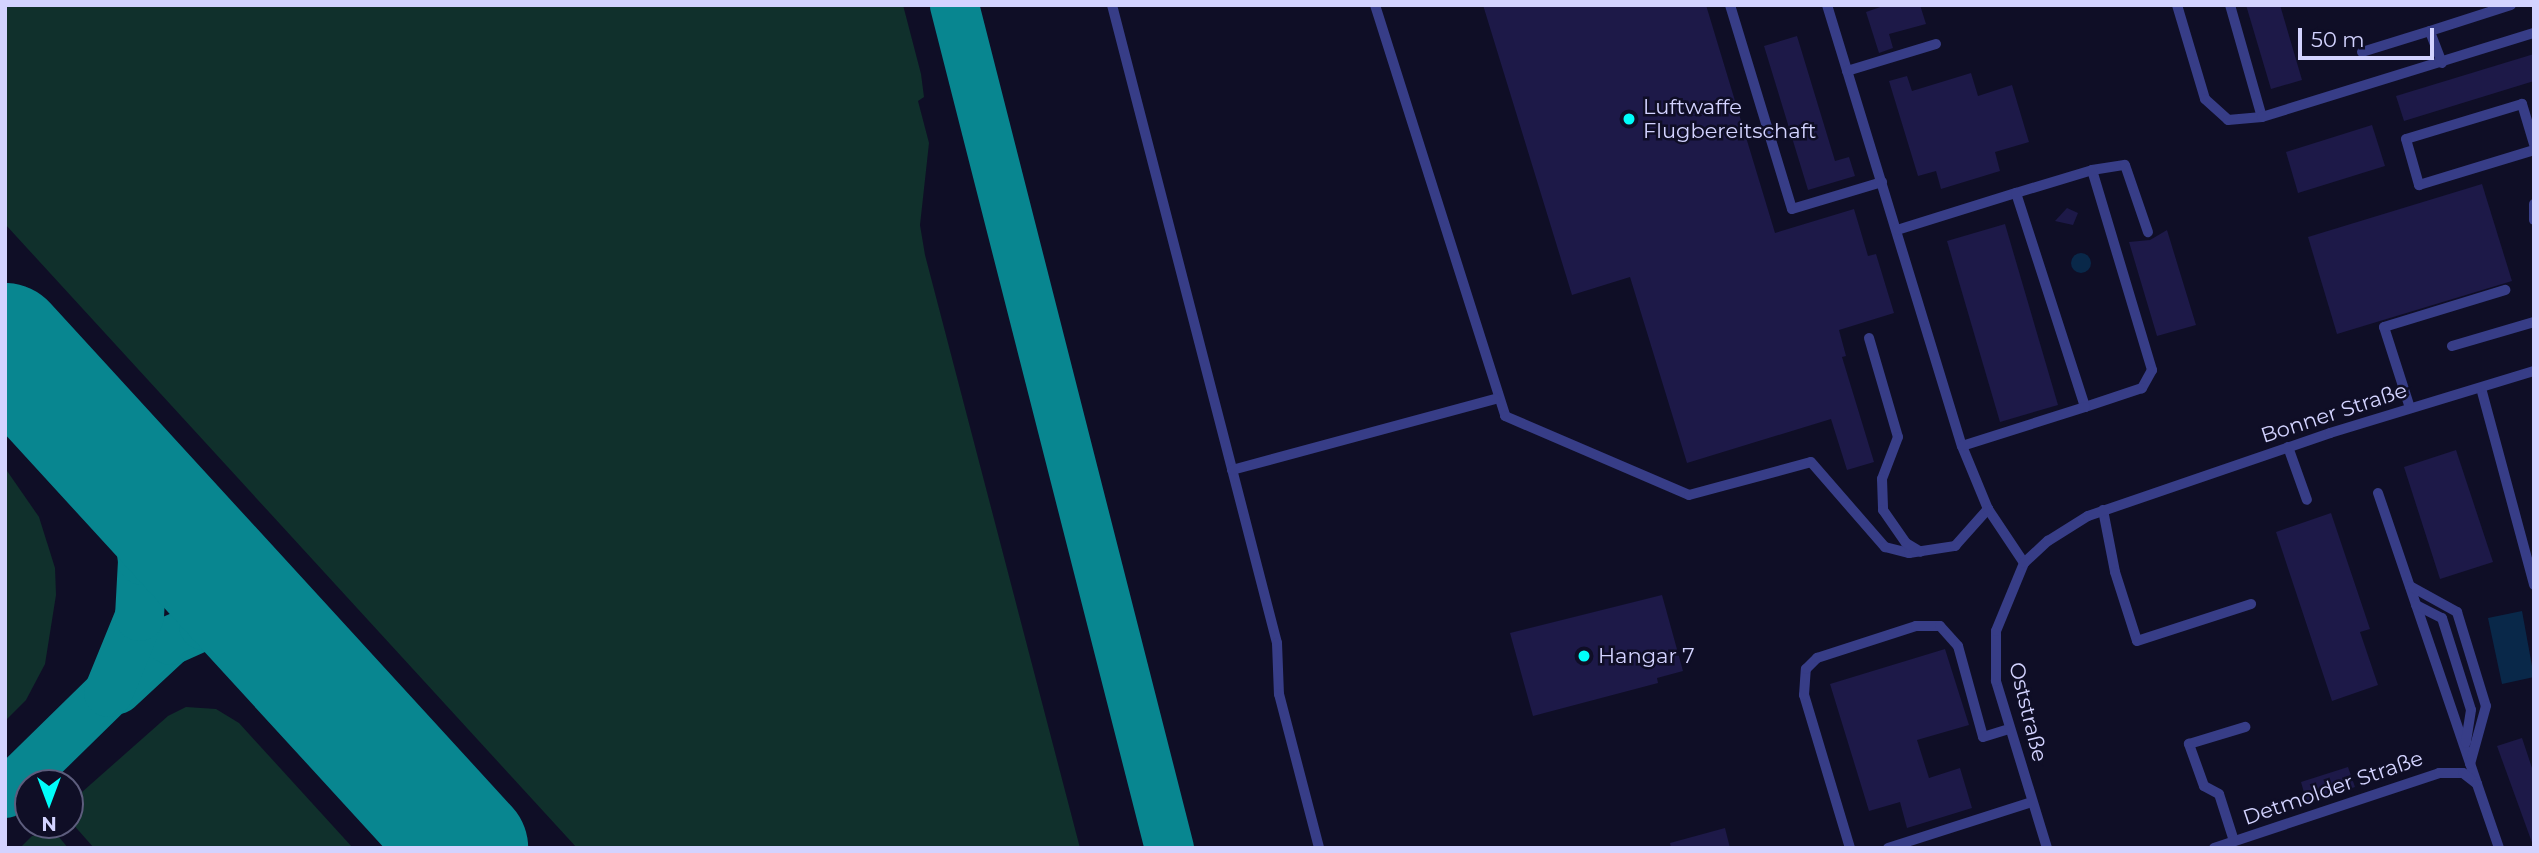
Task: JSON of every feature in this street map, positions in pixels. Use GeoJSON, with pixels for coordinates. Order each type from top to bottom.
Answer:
{"type":"FeatureCollection","features":[{"type":"Feature","properties":{"kind":"lane"},"geometry":{"type":"LineString","coordinates":[[1112,5],[1277,643],[1279,694],[1319,848]]}},
{"type":"Feature","properties":{"kind":"lane"},"geometry":{"type":"LineString","coordinates":[[1375,5],[1496,399],[1505,416],[1689,495],[1811,462],[1885,547],[1923,553],[1955,546],[1988,509]]}},
{"type":"Feature","properties":{"kind":"lane"},"geometry":{"type":"LineString","coordinates":[[1730,5],[1792,209],[1882,182]]}},
{"type":"Feature","properties":{"kind":"lane"},"geometry":{"type":"LineString","coordinates":[[1827,5],[1962,446],[1988,509],[2024,563]]}},
{"type":"Feature","properties":{"kind":"lane"},"geometry":{"type":"LineString","coordinates":[[2177,5],[2205,99],[2228,120],[2262,117],[2534,33]]}},
{"type":"Feature","properties":{"kind":"lane"},"geometry":{"type":"LineString","coordinates":[[2230,5],[2262,117]]}},
{"type":"Feature","properties":{"kind":"lane"},"geometry":{"type":"LineString","coordinates":[[2362,51],[2511,5]]}},
{"type":"Feature","properties":{"kind":"lane"},"geometry":{"type":"LineString","coordinates":[[2430,32],[2442,63]]}},
{"type":"Feature","properties":{"kind":"lane"},"geometry":{"type":"LineString","coordinates":[[1847,71],[1936,44]]}},
{"type":"Feature","properties":{"kind":"lane"},"geometry":{"type":"LineString","coordinates":[[2534,144],[2522,104],[2406,139],[2419,185],[2534,150]]}},
{"type":"Feature","properties":{"kind":"lane"},"geometry":{"type":"LineString","coordinates":[[1898,230],[2092,170],[2125,165],[2148,232]]}},
{"type":"Feature","properties":{"kind":"lane"},"geometry":{"type":"LineString","coordinates":[[1962,446],[2142,388],[2152,370],[2092,170]]}},
{"type":"Feature","properties":{"kind":"lane"},"geometry":{"type":"LineString","coordinates":[[2016,193],[2084,407]]}},
{"type":"Feature","properties":{"kind":"lane"},"geometry":{"type":"LineString","coordinates":[[2534,204],[2534,220]]}},
{"type":"Feature","properties":{"kind":"lane"},"geometry":{"type":"LineString","coordinates":[[2410,408],[2385,327],[2505,290]]}},
{"type":"Feature","properties":{"kind":"lane"},"geometry":{"type":"LineString","coordinates":[[2452,345],[2534,322]]}},
{"type":"Feature","properties":{"kind":"lane"},"geometry":{"type":"LineString","coordinates":[[1869,338],[1898,437],[1882,479],[1883,510],[1906,543],[1923,553]]}},
{"type":"Feature","properties":{"kind":"lane","name":"Bonner Straße"},"geometry":{"type":"LineString","coordinates":[[2147,495],[2288,447],[2534,371]]}},
{"type":"Feature","properties":{"kind":"lane"},"geometry":{"type":"LineString","coordinates":[[2481,388],[2534,585]]}},
{"type":"Feature","properties":{"kind":"lane"},"geometry":{"type":"LineString","coordinates":[[1232,470],[1496,399]]}},
{"type":"Feature","properties":{"kind":"lane"},"geometry":{"type":"LineString","coordinates":[[2288,447],[2307,500]]}},
{"type":"Feature","properties":{"kind":"lane"},"geometry":{"type":"LineString","coordinates":[[2378,493],[2498,848]]}},
{"type":"Feature","properties":{"kind":"lane","name":"Oststraße"},"geometry":{"type":"LineString","coordinates":[[2047,848],[1996,681],[1995,642],[2005,599],[2024,563],[2048,541],[2103,510],[2147,495]]}},
{"type":"Feature","properties":{"kind":"lane"},"geometry":{"type":"LineString","coordinates":[[2103,510],[2115,572],[2137,641],[2251,604]]}},
{"type":"Feature","properties":{"kind":"lane"},"geometry":{"type":"LineString","coordinates":[[2410,586],[2457,612],[2486,706],[2470,764]]}},
{"type":"Feature","properties":{"kind":"lane"},"geometry":{"type":"LineString","coordinates":[[2416,606],[2442,618],[2471,710],[2465,747]]}},
{"type":"Feature","properties":{"kind":"lane"},"geometry":{"type":"LineString","coordinates":[[1850,848],[1804,695],[1805,669],[1817,658],[1916,626],[1940,626],[1958,646],[1983,737],[2010,729]]}},
{"type":"Feature","properties":{"kind":"lane"},"geometry":{"type":"LineString","coordinates":[[2234,841],[2219,794],[2204,786],[2189,744],[2245,726]]}},
{"type":"Feature","properties":{"kind":"lane","name":"Detmolder Straße"},"geometry":{"type":"LineString","coordinates":[[2214,848],[2439,773],[2463,773],[2477,784]]}},
{"type":"Feature","properties":{"kind":"lane"},"geometry":{"type":"LineString","coordinates":[[1888,848],[2032,802]]}},
{"type":"Feature","properties":{"kind":"green space"},"geometry":{"type":"Polygon","coordinates":[[[5,5],[903,5],[921,74],[924,97],[918,101],[929,143],[920,225],[925,255],[1080,848],[577,848],[5,224],[5,5]]]}},
{"type":"Feature","properties":{"kind":"green space"},"geometry":{"type":"Polygon","coordinates":[[[5,468],[39,517],[55,568],[56,595],[45,664],[26,700],[5,721],[5,468]]]}},
{"type":"Feature","properties":{"kind":"green space"},"geometry":{"type":"Polygon","coordinates":[[[186,707],[216,709],[239,723],[353,848],[94,848],[84,837],[84,790],[168,716],[186,707]]]}},
{"type":"Feature","properties":{"kind":"green space"},"geometry":{"type":"Polygon","coordinates":[[[29,839],[61,839],[68,848],[20,848],[29,839]]]}},
{"type":"Feature","properties":{"kind":"water"},"geometry":{"type":"Polygon","coordinates":[[[2077,253],[2085,253],[2091,263],[2085,273],[2077,273],[2071,267],[2071,259],[2077,253]]]}},
{"type":"Feature","properties":{"kind":"water"},"geometry":{"type":"Polygon","coordinates":[[[2522,611],[2534,677],[2502,684],[2488,618],[2522,611]]]}},
{"type":"Feature","properties":{"kind":"building"},"geometry":{"type":"Polygon","coordinates":[[[1483,5],[1706,5],[1775,233],[1854,209],[1868,256],[1876,254],[1894,313],[1839,330],[1846,356],[1842,357],[1874,462],[1847,470],[1831,419],[1687,463],[1630,277],[1572,295],[1483,5]]]}},
{"type":"Feature","properties":{"kind":"building"},"geometry":{"type":"Polygon","coordinates":[[[1886,5],[1920,5],[1926,24],[1889,34],[1893,48],[1879,53],[1866,12],[1886,5]]]}},
{"type":"Feature","properties":{"kind":"building"},"geometry":{"type":"Polygon","coordinates":[[[2246,5],[2280,5],[2302,80],[2271,89],[2246,5]]]}},
{"type":"Feature","properties":{"kind":"building"},"geometry":{"type":"Polygon","coordinates":[[[1797,36],[1835,161],[1849,157],[1855,176],[1808,190],[1764,46],[1797,36]]]}},
{"type":"Feature","properties":{"kind":"building"},"geometry":{"type":"Polygon","coordinates":[[[2534,54],[2534,81],[2404,121],[2396,96],[2534,54]]]}},
{"type":"Feature","properties":{"kind":"building"},"geometry":{"type":"Polygon","coordinates":[[[1971,73],[1978,96],[2012,85],[2029,142],[1995,152],[2000,171],[1941,189],[1936,171],[1918,176],[1889,81],[1907,76],[1912,91],[1971,73]]]}},
{"type":"Feature","properties":{"kind":"building"},"geometry":{"type":"Polygon","coordinates":[[[2372,125],[2385,166],[2298,193],[2286,152],[2372,125]]]}},
{"type":"Feature","properties":{"kind":"building"},"geometry":{"type":"Polygon","coordinates":[[[2482,184],[2512,281],[2337,334],[2308,237],[2482,184]]]}},
{"type":"Feature","properties":{"kind":"building"},"geometry":{"type":"Polygon","coordinates":[[[2067,208],[2078,213],[2073,225],[2055,221],[2067,208]]]}},
{"type":"Feature","properties":{"kind":"building"},"geometry":{"type":"Polygon","coordinates":[[[2005,224],[2058,405],[2000,422],[1947,241],[2005,224]]]}},
{"type":"Feature","properties":{"kind":"building"},"geometry":{"type":"Polygon","coordinates":[[[2167,230],[2196,325],[2157,336],[2129,242],[2150,240],[2167,230]]]}},
{"type":"Feature","properties":{"kind":"building"},"geometry":{"type":"Polygon","coordinates":[[[2456,450],[2493,562],[2440,579],[2404,467],[2456,450]]]}},
{"type":"Feature","properties":{"kind":"building"},"geometry":{"type":"Polygon","coordinates":[[[2331,513],[2370,629],[2360,632],[2378,685],[2332,701],[2276,532],[2331,513]]]}},
{"type":"Feature","properties":{"kind":"building","name":"Hangar 7"},"geometry":{"type":"Polygon","coordinates":[[[1662,595],[1683,671],[1657,678],[1658,683],[1533,716],[1510,633],[1662,595]]]}},
{"type":"Feature","properties":{"kind":"building"},"geometry":{"type":"Polygon","coordinates":[[[1945,649],[1969,725],[1917,740],[1929,778],[1960,768],[1972,808],[1907,828],[1900,802],[1869,811],[1830,684],[1945,649]]]}},
{"type":"Feature","properties":{"kind":"building"},"geometry":{"type":"Polygon","coordinates":[[[2522,738],[2534,774],[2534,848],[2497,746],[2522,738]]]}},
{"type":"Feature","properties":{"kind":"building"},"geometry":{"type":"Polygon","coordinates":[[[2348,767],[2355,787],[2307,803],[2301,782],[2348,767]]]}},
{"type":"Feature","properties":{"kind":"building"},"geometry":{"type":"Polygon","coordinates":[[[1725,828],[1730,848],[1671,848],[1670,843],[1725,828]]]}},
{"type":"Feature","properties":{"kind":"taxiway"},"geometry":{"type":"LineString","coordinates":[[954,5],[1169,848]]}},
{"type":"Feature","properties":{"kind":"taxiway"},"geometry":{"type":"LineString","coordinates":[[5,793],[108,692],[139,616],[142,560],[138,530],[130,502],[101,449]]}},
{"type":"Feature","properties":{"kind":"taxiway"},"geometry":{"type":"LineString","coordinates":[[117,689],[170,640],[203,625],[244,627],[298,664]]}},
{"type":"Feature","properties":{"kind":"runway"},"geometry":{"type":"LineString","coordinates":[[5,344],[467,848]]}},
{"type":"Feature","properties":{"kind":"place","name":"Luftwaffe Flugbereitschaft"},"geometry":{"type":"Point","coordinates":[1629,119]}},
{"type":"Feature","properties":{"kind":"place","name":"Hangar 7"},"geometry":{"type":"Point","coordinates":[1584,656]}}]}
